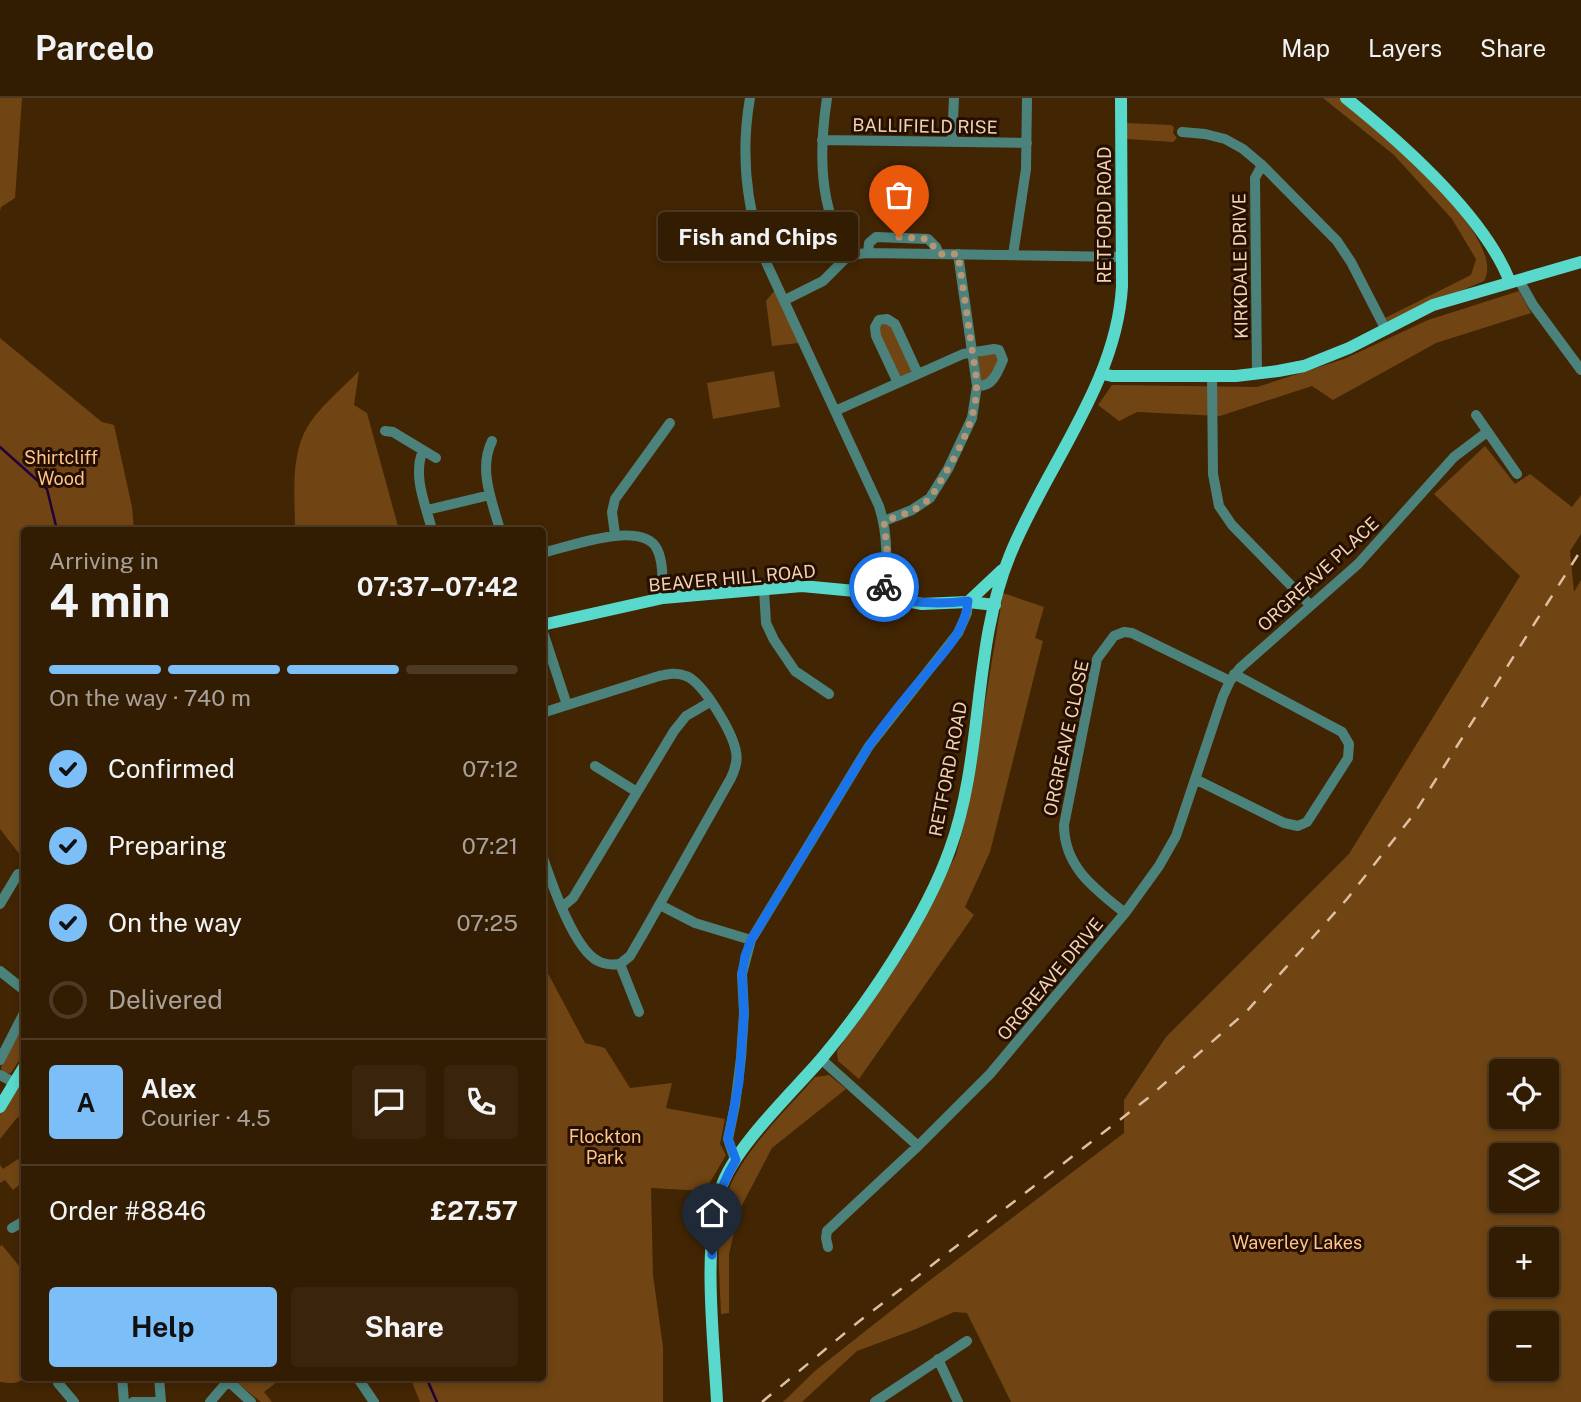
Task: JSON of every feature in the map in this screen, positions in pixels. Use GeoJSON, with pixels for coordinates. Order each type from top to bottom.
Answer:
{"type":"FeatureCollection","features":[{"type":"Feature","properties":{"kind":"main road","name":"RETFORD ROAD"},"geometry":{"type":"LineString","coordinates":[[717,1402],[712,1315],[712,1231],[719,1192],[736,1160],[864,1003],[905,938],[950,850],[963,799],[996,599],[1005,567],[1034,502],[1103,374],[1113,345],[1121,307],[1121,98]]}},
{"type":"Feature","properties":{"kind":"main road"},"geometry":{"type":"LineString","coordinates":[[1346,98],[1401,144],[1463,210],[1515,281]]}},
{"type":"Feature","properties":{"kind":"main road"},"geometry":{"type":"LineString","coordinates":[[1103,374],[1212,377],[1257,374],[1316,362],[1433,306],[1581,262]]}},
{"type":"Feature","properties":{"kind":"main road"},"geometry":{"type":"LineString","coordinates":[[971,599],[1005,567]]}},
{"type":"Feature","properties":{"kind":"main road","name":"BEAVER HILL ROAD"},"geometry":{"type":"LineString","coordinates":[[546,626],[663,598],[764,590],[818,587],[922,604],[996,599]]}},
{"type":"Feature","properties":{"kind":"main road"},"geometry":{"type":"LineString","coordinates":[[0,1107],[21,1072]]}},
{"type":"Feature","properties":{"kind":"street"},"geometry":{"type":"LineString","coordinates":[[750,98],[744,152],[750,210],[763,254],[870,485],[884,521],[887,551],[883,597]]}},
{"type":"Feature","properties":{"kind":"street"},"geometry":{"type":"LineString","coordinates":[[827,98],[822,140],[824,192],[838,235],[849,255]]}},
{"type":"Feature","properties":{"kind":"street"},"geometry":{"type":"LineString","coordinates":[[952,142],[954,98]]}},
{"type":"Feature","properties":{"kind":"street"},"geometry":{"type":"LineString","coordinates":[[1013,255],[1024,190],[1027,98]]}},
{"type":"Feature","properties":{"kind":"street"},"geometry":{"type":"LineString","coordinates":[[1182,132],[1225,139],[1243,149],[1262,165],[1337,241],[1351,262],[1386,330]]}},
{"type":"Feature","properties":{"kind":"street","name":"BALLIFIELD RISE"},"geometry":{"type":"LineString","coordinates":[[822,140],[1027,144]]}},
{"type":"Feature","properties":{"kind":"street","name":"KIRKDALE DRIVE"},"geometry":{"type":"LineString","coordinates":[[1257,374],[1255,178],[1262,165]]}},
{"type":"Feature","properties":{"kind":"street"},"geometry":{"type":"LineString","coordinates":[[868,253],[869,243],[876,237],[923,238],[932,242],[939,254]]}},
{"type":"Feature","properties":{"kind":"street"},"geometry":{"type":"LineString","coordinates":[[785,300],[823,281],[849,255],[868,253],[1122,257]]}},
{"type":"Feature","properties":{"kind":"street"},"geometry":{"type":"LineString","coordinates":[[884,521],[912,510],[935,491],[968,428],[975,405],[977,386],[958,254]]}},
{"type":"Feature","properties":{"kind":"street"},"geometry":{"type":"LineString","coordinates":[[1515,281],[1581,370]]}},
{"type":"Feature","properties":{"kind":"street"},"geometry":{"type":"LineString","coordinates":[[898,383],[876,336],[875,327],[879,320],[887,319],[895,324],[918,374]]}},
{"type":"Feature","properties":{"kind":"street"},"geometry":{"type":"LineString","coordinates":[[835,411],[963,354],[999,350],[1003,357],[991,382],[986,386],[977,386]]}},
{"type":"Feature","properties":{"kind":"street"},"geometry":{"type":"LineString","coordinates":[[1212,377],[1213,474],[1214,491],[1219,506],[1232,525],[1310,606]]}},
{"type":"Feature","properties":{"kind":"street"},"geometry":{"type":"LineString","coordinates":[[1476,415],[1517,474]]}},
{"type":"Feature","properties":{"kind":"street"},"geometry":{"type":"LineString","coordinates":[[615,536],[612,512],[615,499],[670,423]]}},
{"type":"Feature","properties":{"kind":"street"},"geometry":{"type":"LineString","coordinates":[[386,431],[393,432],[436,458]]}},
{"type":"Feature","properties":{"kind":"street","name":"ORGREAVE PLACE"},"geometry":{"type":"LineString","coordinates":[[1232,678],[1268,640],[1358,564],[1454,457],[1487,432]]}},
{"type":"Feature","properties":{"kind":"street"},"geometry":{"type":"LineString","coordinates":[[492,441],[485,462],[499,527]]}},
{"type":"Feature","properties":{"kind":"street"},"geometry":{"type":"LineString","coordinates":[[423,451],[418,468],[431,527]]}},
{"type":"Feature","properties":{"kind":"street"},"geometry":{"type":"LineString","coordinates":[[427,510],[491,495]]}},
{"type":"Feature","properties":{"kind":"street"},"geometry":{"type":"LineString","coordinates":[[546,552],[615,536],[644,537],[657,547],[663,598]]}},
{"type":"Feature","properties":{"kind":"street"},"geometry":{"type":"LineString","coordinates":[[764,590],[766,623],[774,640],[795,671],[829,694]]}},
{"type":"Feature","properties":{"kind":"street"},"geometry":{"type":"LineString","coordinates":[[736,1160],[728,1139],[739,1082],[744,1013],[742,974],[751,940],[869,746],[958,633],[971,599]]}},
{"type":"Feature","properties":{"kind":"street","name":"ORGREAVE CLOSE"},"geometry":{"type":"LineString","coordinates":[[1125,913],[1084,878],[1069,857],[1064,836],[1097,659],[1114,636],[1124,632],[1132,633],[1232,678],[1342,732],[1349,744],[1348,758],[1307,822],[1298,826],[1284,823],[1195,779]]}},
{"type":"Feature","properties":{"kind":"street"},"geometry":{"type":"LineString","coordinates":[[546,639],[567,705]]}},
{"type":"Feature","properties":{"kind":"street"},"geometry":{"type":"LineString","coordinates":[[546,712],[659,676],[677,673],[695,681],[710,702],[734,743],[737,762],[660,905],[630,956],[620,964],[606,964],[591,956],[562,907],[546,865]]}},
{"type":"Feature","properties":{"kind":"street","name":"ORGREAVE DRIVE"},"geometry":{"type":"LineString","coordinates":[[828,1247],[827,1231],[918,1146],[1014,1047],[1125,913],[1168,852],[1176,836],[1232,678]]}},
{"type":"Feature","properties":{"kind":"street"},"geometry":{"type":"LineString","coordinates":[[562,907],[573,898],[680,723],[710,702]]}},
{"type":"Feature","properties":{"kind":"street"},"geometry":{"type":"LineString","coordinates":[[595,766],[637,792]]}},
{"type":"Feature","properties":{"kind":"street"},"geometry":{"type":"LineString","coordinates":[[0,904],[7,887],[18,874]]}},
{"type":"Feature","properties":{"kind":"street"},"geometry":{"type":"LineString","coordinates":[[660,905],[695,923],[751,940]]}},
{"type":"Feature","properties":{"kind":"street"},"geometry":{"type":"LineString","coordinates":[[620,964],[639,1012]]}},
{"type":"Feature","properties":{"kind":"street"},"geometry":{"type":"LineString","coordinates":[[0,971],[21,988]]}},
{"type":"Feature","properties":{"kind":"street"},"geometry":{"type":"LineString","coordinates":[[0,1060],[21,1019]]}},
{"type":"Feature","properties":{"kind":"street"},"geometry":{"type":"LineString","coordinates":[[821,1059],[918,1146]]}},
{"type":"Feature","properties":{"kind":"street"},"geometry":{"type":"LineString","coordinates":[[0,1075],[15,1083]]}},
{"type":"Feature","properties":{"kind":"street"},"geometry":{"type":"LineString","coordinates":[[12,1228],[21,1223]]}},
{"type":"Feature","properties":{"kind":"street"},"geometry":{"type":"LineString","coordinates":[[874,1402],[967,1341]]}},
{"type":"Feature","properties":{"kind":"street"},"geometry":{"type":"LineString","coordinates":[[938,1359],[958,1402]]}},
{"type":"Feature","properties":{"kind":"street"},"geometry":{"type":"LineString","coordinates":[[122,1381],[124,1402]]}},
{"type":"Feature","properties":{"kind":"street"},"geometry":{"type":"LineString","coordinates":[[133,1402],[158,1402],[159,1381]]}},
{"type":"Feature","properties":{"kind":"street"},"geometry":{"type":"LineString","coordinates":[[210,1402],[225,1381]]}},
{"type":"Feature","properties":{"kind":"street"},"geometry":{"type":"LineString","coordinates":[[228,1381],[251,1402]]}},
{"type":"Feature","properties":{"kind":"street"},"geometry":{"type":"LineString","coordinates":[[360,1381],[374,1402]]}},
{"type":"Feature","properties":{"kind":"street"},"geometry":{"type":"LineString","coordinates":[[58,1383],[74,1402]]}},
{"type":"Feature","properties":{"kind":"green space"},"geometry":{"type":"Polygon","coordinates":[[[0,98],[22,98],[15,198],[1,207],[0,211],[0,98]]]}},
{"type":"Feature","properties":{"kind":"green space"},"geometry":{"type":"Polygon","coordinates":[[[1323,98],[1341,98],[1407,157],[1458,211],[1477,238],[1487,262],[1484,281],[1388,322],[1385,318],[1471,275],[1476,259],[1452,219],[1394,155],[1323,98]]]}},
{"type":"Feature","properties":{"kind":"green space"},"geometry":{"type":"Polygon","coordinates":[[[1127,123],[1171,125],[1177,138],[1173,142],[1127,139],[1127,123]]]}},
{"type":"Feature","properties":{"kind":"green space"},"geometry":{"type":"Polygon","coordinates":[[[775,290],[799,343],[772,346],[766,301],[775,290]]]}},
{"type":"Feature","properties":{"kind":"green space"},"geometry":{"type":"Polygon","coordinates":[[[1519,291],[1531,313],[1436,343],[1333,400],[1312,386],[1220,416],[1137,412],[1119,421],[1098,405],[1112,385],[1257,387],[1344,359],[1428,320],[1519,291]]]}},
{"type":"Feature","properties":{"kind":"green space"},"geometry":{"type":"Polygon","coordinates":[[[884,323],[891,325],[912,369],[911,373],[903,377],[898,376],[880,336],[879,330],[884,323]]]}},
{"type":"Feature","properties":{"kind":"green space","name":"Shirtcliff Wood"},"geometry":{"type":"Polygon","coordinates":[[[0,338],[102,422],[114,425],[134,527],[21,527],[21,856],[0,829],[0,338]]]}},
{"type":"Feature","properties":{"kind":"green space"},"geometry":{"type":"Polygon","coordinates":[[[994,351],[1000,355],[988,382],[981,382],[978,358],[982,353],[994,351]]]}},
{"type":"Feature","properties":{"kind":"green space"},"geometry":{"type":"Polygon","coordinates":[[[359,371],[354,405],[367,413],[398,527],[295,527],[295,472],[299,449],[307,428],[320,410],[359,371]]]}},
{"type":"Feature","properties":{"kind":"green space"},"geometry":{"type":"Polygon","coordinates":[[[774,371],[780,407],[713,419],[707,383],[774,371]]]}},
{"type":"Feature","properties":{"kind":"green space","name":"Waverley Lakes"},"geometry":{"type":"Polygon","coordinates":[[[1485,446],[1515,484],[1530,474],[1572,507],[1581,495],[1581,534],[1570,551],[1574,592],[1581,580],[1581,1402],[1011,1402],[967,1313],[954,1312],[857,1351],[802,1402],[783,1402],[816,1370],[925,1284],[1124,1133],[1124,1100],[1166,1037],[1349,854],[1520,576],[1434,494],[1485,446]]]}},
{"type":"Feature","properties":{"kind":"green space"},"geometry":{"type":"Polygon","coordinates":[[[1003,593],[1044,607],[1035,638],[1043,641],[990,852],[965,907],[974,915],[859,1079],[838,1061],[837,1051],[904,955],[956,855],[967,813],[1003,593]]]}},
{"type":"Feature","properties":{"kind":"green space","name":"Flockton Park"},"geometry":{"type":"Polygon","coordinates":[[[546,970],[585,1043],[605,1048],[630,1088],[672,1083],[666,1108],[725,1119],[720,1144],[726,1155],[705,1191],[651,1188],[653,1275],[663,1347],[663,1402],[420,1402],[412,1381],[546,1381],[546,970]]]}},
{"type":"Feature","properties":{"kind":"green space"},"geometry":{"type":"Polygon","coordinates":[[[21,1029],[21,1058],[11,1073],[4,1074],[2,1063],[21,1029]]]}},
{"type":"Feature","properties":{"kind":"green space"},"geometry":{"type":"Polygon","coordinates":[[[829,1075],[846,1089],[772,1148],[739,1211],[729,1254],[729,1313],[721,1314],[720,1222],[732,1181],[771,1126],[815,1077],[829,1075]]]}},
{"type":"Feature","properties":{"kind":"green space"},"geometry":{"type":"Polygon","coordinates":[[[21,1076],[21,1116],[0,1139],[0,1113],[21,1076]]]}},
{"type":"Feature","properties":{"kind":"green space"},"geometry":{"type":"Polygon","coordinates":[[[18,1159],[21,1163],[21,1183],[13,1190],[5,1180],[0,1183],[0,1165],[3,1169],[18,1159]]]}},
{"type":"Feature","properties":{"kind":"green space"},"geometry":{"type":"Polygon","coordinates":[[[2,1245],[21,1268],[21,1380],[14,1383],[0,1382],[2,1245]]]}},
{"type":"Feature","properties":{"kind":"green space"},"geometry":{"type":"Polygon","coordinates":[[[235,1381],[278,1381],[264,1392],[272,1402],[261,1402],[235,1381]]]}},
{"type":"Feature","properties":{"kind":"waterway"},"geometry":{"type":"LineString","coordinates":[[0,447],[47,489],[56,527]]}},
{"type":"Feature","properties":{"kind":"waterway"},"geometry":{"type":"LineString","coordinates":[[428,1381],[437,1402]]}},
{"type":"Feature","properties":{"kind":"railway"},"geometry":{"type":"LineString","coordinates":[[762,1402],[857,1323],[1148,1098],[1247,1011],[1347,899],[1414,814],[1581,550]]}},
{"type":"Feature","properties":{"kind":"way so far"},"geometry":{"type":"LineString","coordinates":[[884,587],[887,551],[884,521],[912,510],[935,491],[968,428],[977,394],[958,254],[939,254],[928,239],[899,237]]}},
{"type":"Feature","properties":{"kind":"place","name":"Fish and Chips"},"geometry":{"type":"Point","coordinates":[899,237]}},
{"type":"Feature","properties":{"kind":"route"},"geometry":{"type":"LineString","coordinates":[[712,1255],[712,1231],[719,1192],[736,1160],[730,1151],[728,1132],[739,1082],[744,1013],[742,974],[751,940],[869,746],[950,645],[967,613],[968,601],[939,605],[906,602],[883,597],[884,587]]}}]}
